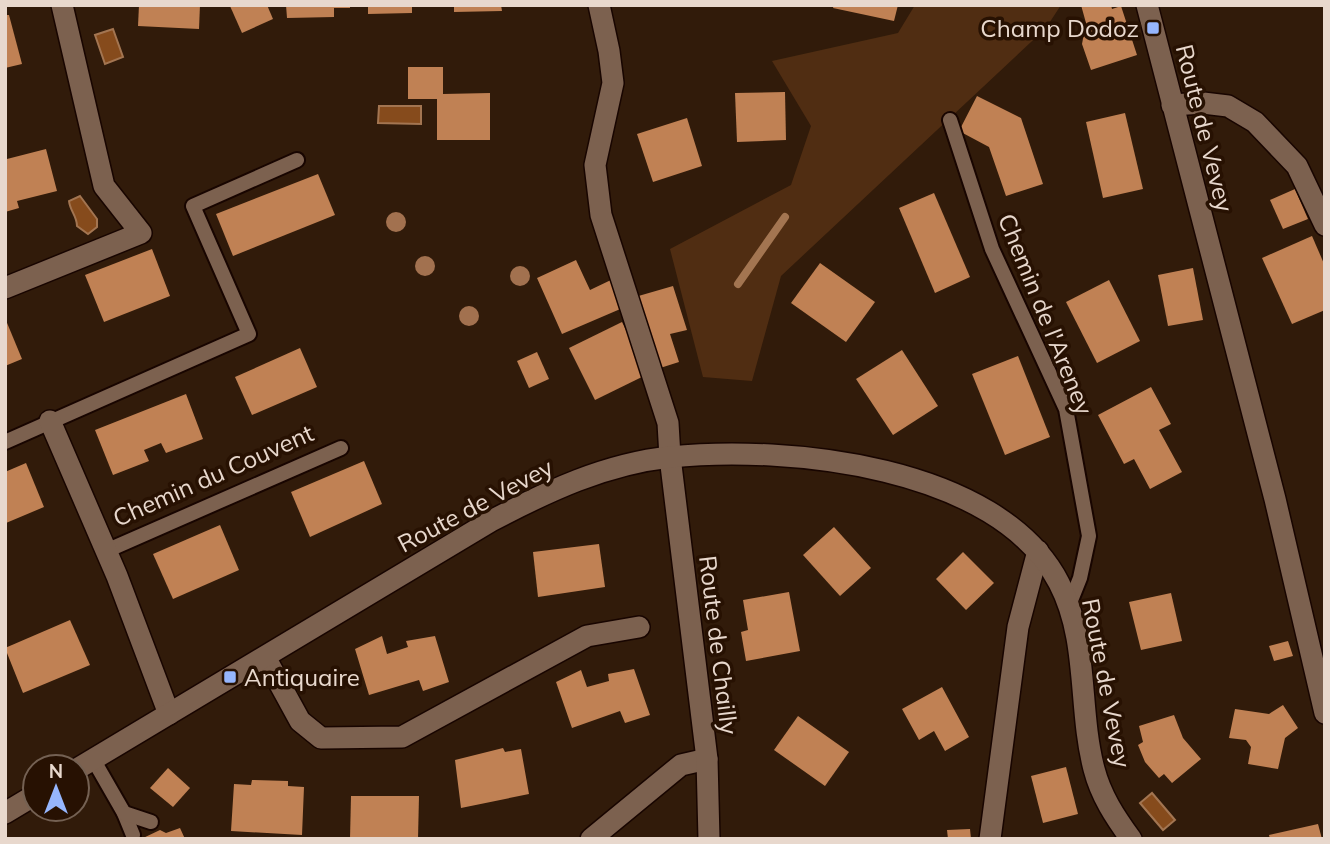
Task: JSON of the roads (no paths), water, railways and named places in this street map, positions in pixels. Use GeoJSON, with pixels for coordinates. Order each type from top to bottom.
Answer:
{"type":"FeatureCollection","features":[{"type":"Feature","properties":{"kind":"street"},"geometry":{"type":"LineString","coordinates":[[5,288],[141,233],[103,186],[62,5]]}},
{"type":"Feature","properties":{"kind":"street","name":"Route de Chailly"},"geometry":{"type":"LineString","coordinates":[[599,5],[610,51],[612,83],[595,165],[601,215],[668,423],[707,759],[709,839]]}},
{"type":"Feature","properties":{"kind":"street","name":"Route de Vevey"},"geometry":{"type":"LineString","coordinates":[[1147,5],[1275,499],[1325,713]]}},
{"type":"Feature","properties":{"kind":"street"},"geometry":{"type":"LineString","coordinates":[[1172,105],[1203,103],[1228,106],[1255,122],[1297,166],[1325,225]]}},
{"type":"Feature","properties":{"kind":"street","name":"Chemin du Couvent"},"geometry":{"type":"LineString","coordinates":[[50,421],[106,551],[169,714]]}},
{"type":"Feature","properties":{"kind":"street","name":"Route de Vevey"},"geometry":{"type":"LineString","coordinates":[[91,760],[491,521],[548,491],[590,475],[670,457],[780,455],[885,473],[938,487],[991,512],[1038,551],[1060,585],[1078,644],[1094,768],[1114,816],[1132,839]]}},
{"type":"Feature","properties":{"kind":"street"},"geometry":{"type":"LineString","coordinates":[[990,839],[1018,627],[1038,551]]}},
{"type":"Feature","properties":{"kind":"street"},"geometry":{"type":"LineString","coordinates":[[265,657],[300,721],[321,738],[402,737],[587,636],[639,627]]}},
{"type":"Feature","properties":{"kind":"street"},"geometry":{"type":"LineString","coordinates":[[591,839],[681,765],[707,759]]}},
{"type":"Feature","properties":{"kind":"street"},"geometry":{"type":"LineString","coordinates":[[5,813],[21,803]]}},
{"type":"Feature","properties":{"kind":"lane","name":"Chemin de l'Areney"},"geometry":{"type":"LineString","coordinates":[[950,120],[992,248],[1066,409],[1089,536],[1080,579],[1068,608]]}},
{"type":"Feature","properties":{"kind":"lane"},"geometry":{"type":"LineString","coordinates":[[5,442],[249,334],[193,206],[298,160]]}},
{"type":"Feature","properties":{"kind":"lane","name":"Chemin du Couvent"},"geometry":{"type":"LineString","coordinates":[[106,551],[341,448]]}},
{"type":"Feature","properties":{"kind":"lane"},"geometry":{"type":"LineString","coordinates":[[91,772],[124,813],[133,835]]}},
{"type":"Feature","properties":{"kind":"lane"},"geometry":{"type":"LineString","coordinates":[[124,813],[151,822]]}},
{"type":"Feature","properties":{"kind":"waterway"},"geometry":{"type":"LineString","coordinates":[[738,284],[785,217]]}},
{"type":"Feature","properties":{"kind":"place","name":"Champ Dodoz"},"geometry":{"type":"Point","coordinates":[1153,28]}},
{"type":"Feature","properties":{"kind":"place","name":"Antiquaire"},"geometry":{"type":"Point","coordinates":[230,677]}}]}
